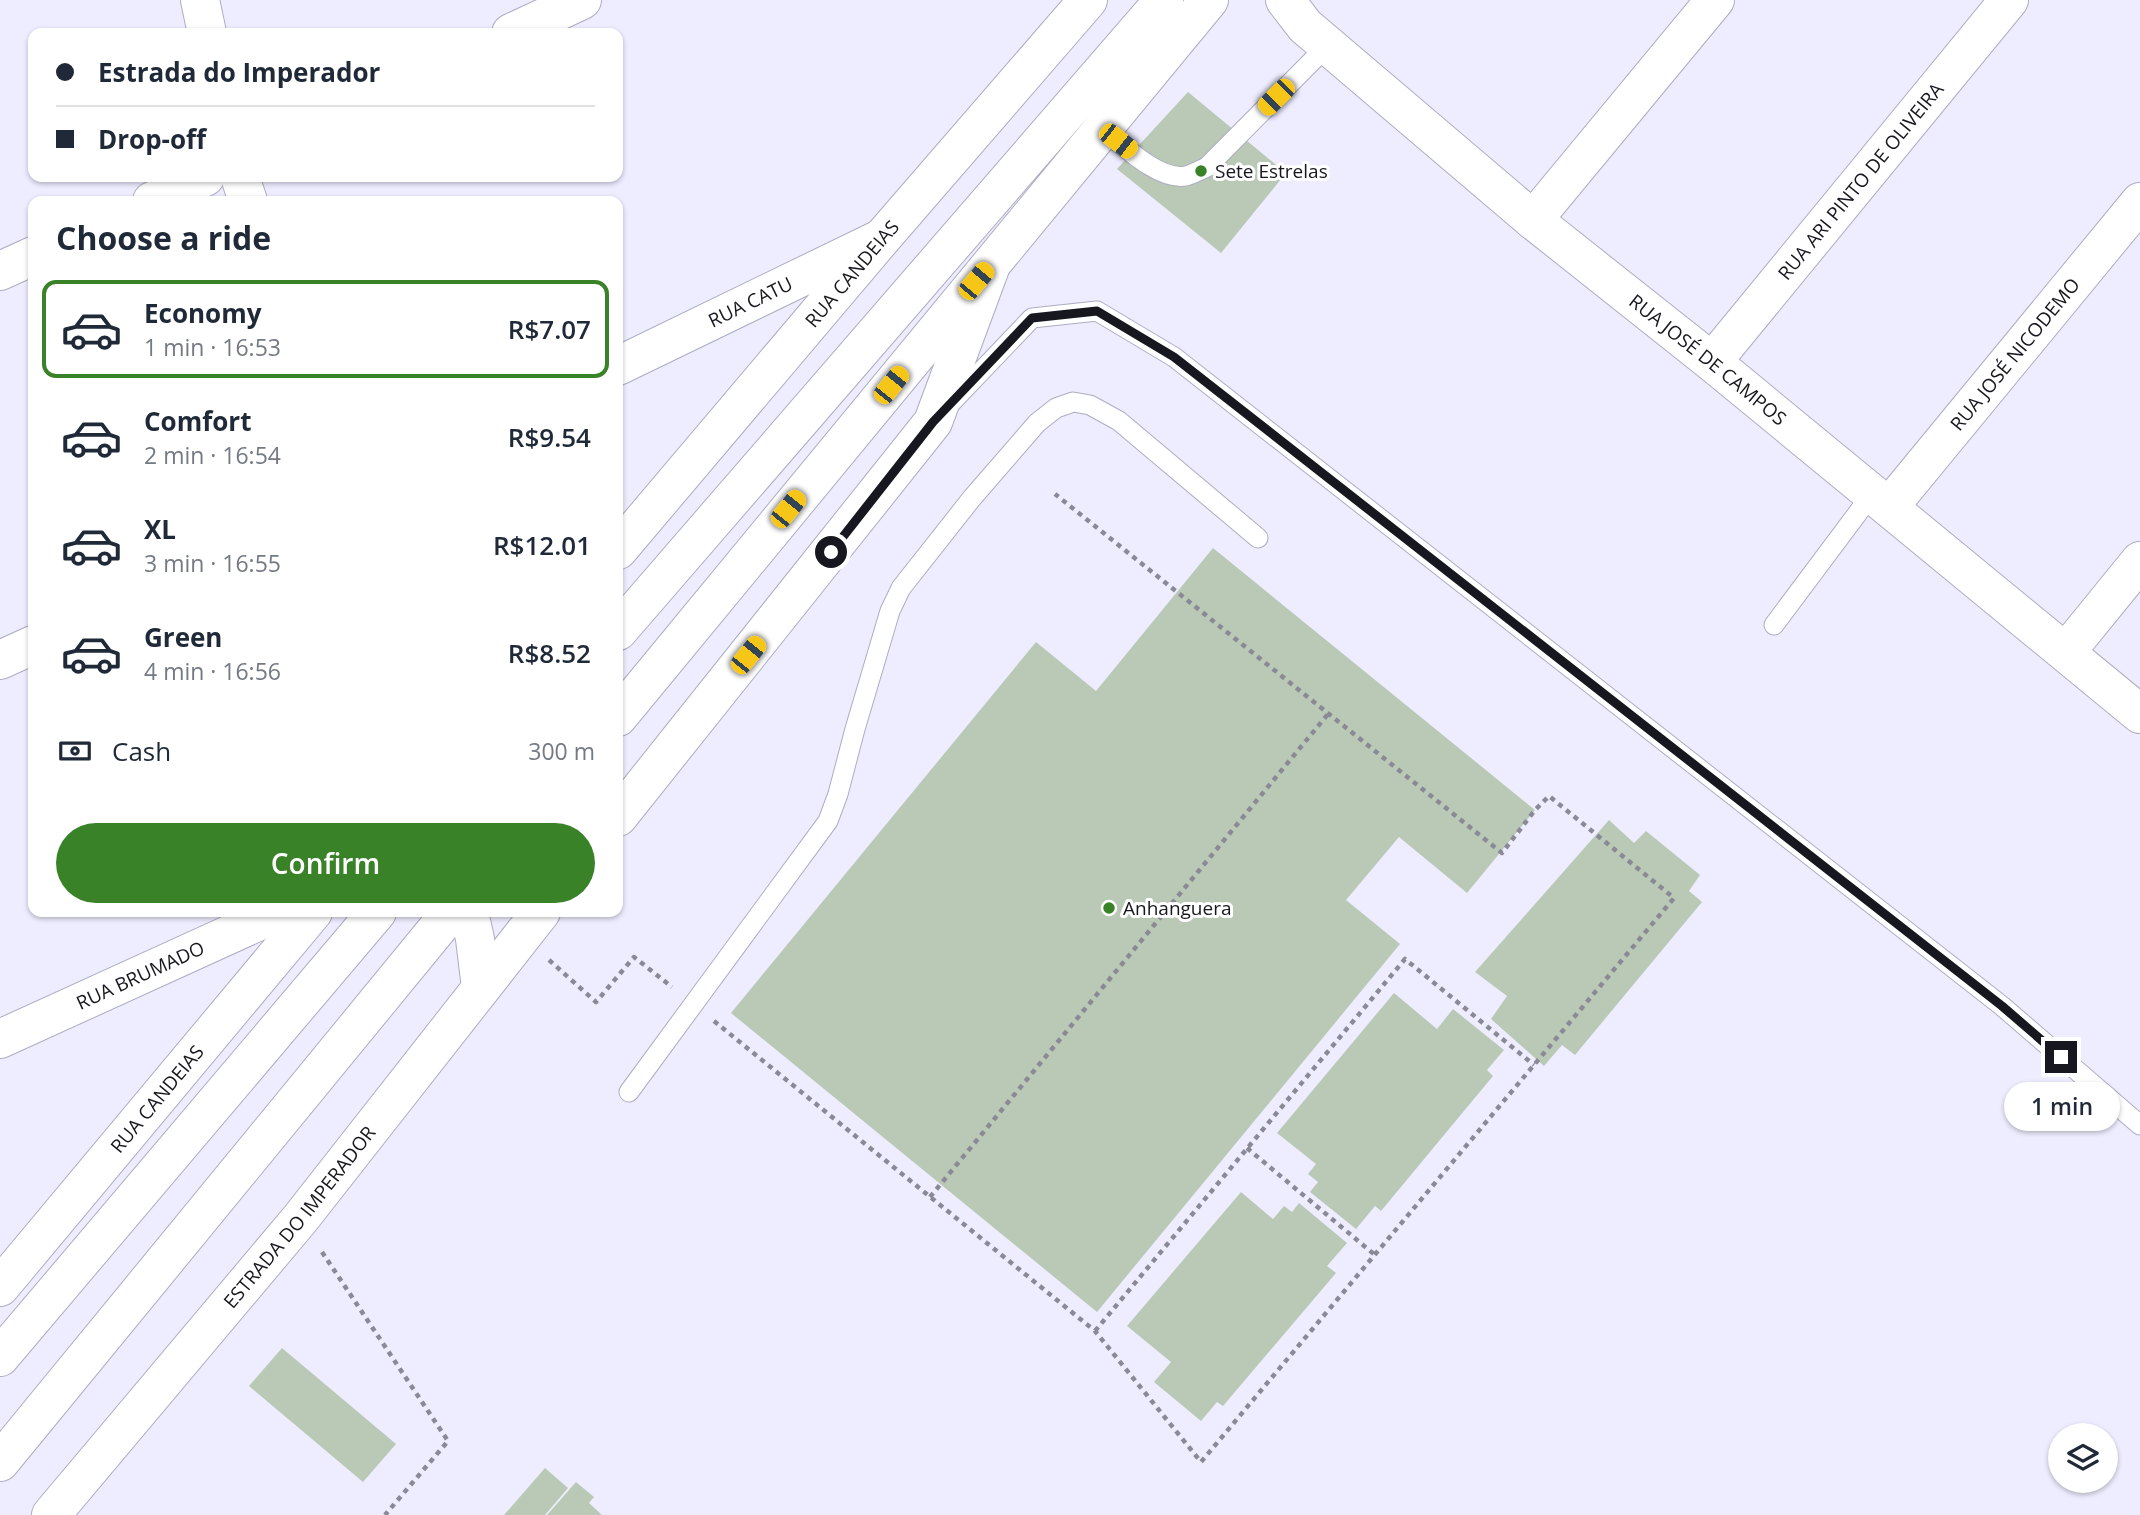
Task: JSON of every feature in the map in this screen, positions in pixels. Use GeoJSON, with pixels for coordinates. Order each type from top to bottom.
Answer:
{"type":"FeatureCollection","features":[{"type":"Feature","properties":{"kind":"main road"},"geometry":{"type":"LineString","coordinates":[[200,0],[206,28]]}},
{"type":"Feature","properties":{"kind":"main road"},"geometry":{"type":"LineString","coordinates":[[522,28],[582,0]]}},
{"type":"Feature","properties":{"kind":"main road","name":"RUA CANDEIAS"},"geometry":{"type":"LineString","coordinates":[[623,544],[1088,0]]}},
{"type":"Feature","properties":{"kind":"main road"},"geometry":{"type":"LineString","coordinates":[[623,625],[1164,0]]}},
{"type":"Feature","properties":{"kind":"main road"},"geometry":{"type":"LineString","coordinates":[[623,712],[1209,0]]}},
{"type":"Feature","properties":{"kind":"main road","name":"RUA JOSÉ DE CAMPOS"},"geometry":{"type":"LineString","coordinates":[[1285,0],[1306,26],[1533,219],[1712,362],[2140,714]]}},
{"type":"Feature","properties":{"kind":"main road"},"geometry":{"type":"LineString","coordinates":[[1533,219],[1716,0]]}},
{"type":"Feature","properties":{"kind":"main road","name":"RUA ARI PINTO DE OLIVEIRA"},"geometry":{"type":"LineString","coordinates":[[1712,362],[2009,0]]}},
{"type":"Feature","properties":{"kind":"main road"},"geometry":{"type":"LineString","coordinates":[[163,196],[194,182]]}},
{"type":"Feature","properties":{"kind":"main road","name":"RUA JOSÉ NICODEMO"},"geometry":{"type":"LineString","coordinates":[[1880,501],[2140,202]]}},
{"type":"Feature","properties":{"kind":"main road","name":"RUA CATU"},"geometry":{"type":"LineString","coordinates":[[623,364],[882,238]]}},
{"type":"Feature","properties":{"kind":"main road"},"geometry":{"type":"LineString","coordinates":[[0,271],[28,258]]}},
{"type":"Feature","properties":{"kind":"main road"},"geometry":{"type":"LineString","coordinates":[[623,811],[933,422],[993,260]]}},
{"type":"Feature","properties":{"kind":"main road"},"geometry":{"type":"LineString","coordinates":[[2066,652],[2140,561]]}},
{"type":"Feature","properties":{"kind":"main road"},"geometry":{"type":"LineString","coordinates":[[0,660],[28,647]]}},
{"type":"Feature","properties":{"kind":"main road","name":"RUA BRUMADO"},"geometry":{"type":"LineString","coordinates":[[0,1039],[268,917]]}},
{"type":"Feature","properties":{"kind":"main road","name":"RUA CANDEIAS"},"geometry":{"type":"LineString","coordinates":[[0,1287],[309,917]]}},
{"type":"Feature","properties":{"kind":"main road"},"geometry":{"type":"LineString","coordinates":[[0,1357],[373,917]]}},
{"type":"Feature","properties":{"kind":"main road"},"geometry":{"type":"LineString","coordinates":[[0,1462],[447,917]]}},
{"type":"Feature","properties":{"kind":"main road"},"geometry":{"type":"LineString","coordinates":[[470,917],[481,988]]}},
{"type":"Feature","properties":{"kind":"main road","name":"ESTRADA DO IMPERADOR"},"geometry":{"type":"LineString","coordinates":[[51,1515],[300,1219],[481,988],[530,918]]}},
{"type":"Feature","properties":{"kind":"lane"},"geometry":{"type":"LineString","coordinates":[[1102,128],[1149,166],[1168,175],[1185,176],[1206,167],[1328,45]]}},
{"type":"Feature","properties":{"kind":"lane"},"geometry":{"type":"LineString","coordinates":[[933,422],[1032,318],[1097,311],[1174,357],[2002,1006],[2140,1125]]}},
{"type":"Feature","properties":{"kind":"lane"},"geometry":{"type":"LineString","coordinates":[[629,1092],[828,821],[890,611],[901,588],[972,498],[1037,423],[1056,408],[1073,402],[1090,405],[1119,421],[1258,538]]}},
{"type":"Feature","properties":{"kind":"lane"},"geometry":{"type":"LineString","coordinates":[[1774,625],[1880,501]]}},
{"type":"Feature","properties":{"kind":"path"},"geometry":{"type":"LineString","coordinates":[[530,918],[596,1002],[634,957],[1095,1331],[1201,1462],[1674,898],[1549,796],[1502,853],[1055,494]]}},
{"type":"Feature","properties":{"kind":"path"},"geometry":{"type":"LineString","coordinates":[[930,1197],[1328,714]]}},
{"type":"Feature","properties":{"kind":"path"},"geometry":{"type":"LineString","coordinates":[[1095,1331],[1405,959],[1534,1065]]}},
{"type":"Feature","properties":{"kind":"path"},"geometry":{"type":"LineString","coordinates":[[1247,1148],[1375,1255]]}},
{"type":"Feature","properties":{"kind":"path"},"geometry":{"type":"LineString","coordinates":[[300,1219],[448,1441],[385,1515]]}},
{"type":"Feature","properties":{"kind":"building","name":"Sete Estrelas"},"geometry":{"type":"Polygon","coordinates":[[[1188,92],[1286,173],[1221,253],[1117,169],[1188,92]]]}},
{"type":"Feature","properties":{"kind":"building","name":"Anhanguera"},"geometry":{"type":"Polygon","coordinates":[[[1213,548],[1535,810],[1467,893],[1399,837],[1346,900],[1400,944],[1097,1312],[731,1013],[1036,642],[1096,691],[1213,548]]]}},
{"type":"Feature","properties":{"kind":"building"},"geometry":{"type":"Polygon","coordinates":[[[1609,820],[1634,843],[1646,831],[1700,875],[1689,891],[1702,902],[1575,1055],[1562,1045],[1544,1066],[1491,1019],[1507,996],[1475,972],[1609,820]]]}},
{"type":"Feature","properties":{"kind":"building"},"geometry":{"type":"Polygon","coordinates":[[[1394,993],[1437,1029],[1453,1009],[1504,1050],[1487,1070],[1493,1076],[1381,1211],[1375,1206],[1356,1229],[1310,1192],[1318,1182],[1308,1174],[1316,1164],[1277,1133],[1394,993]]]}},
{"type":"Feature","properties":{"kind":"building"},"geometry":{"type":"Polygon","coordinates":[[[1241,1192],[1273,1219],[1284,1206],[1292,1212],[1299,1203],[1347,1243],[1327,1266],[1336,1273],[1223,1406],[1217,1402],[1201,1421],[1154,1382],[1171,1362],[1127,1326],[1241,1192]]]}},
{"type":"Feature","properties":{"kind":"building"},"geometry":{"type":"Polygon","coordinates":[[[282,1348],[396,1444],[363,1482],[249,1386],[282,1348]]]}},
{"type":"Feature","properties":{"kind":"building"},"geometry":{"type":"Polygon","coordinates":[[[545,1468],[568,1488],[545,1515],[504,1515],[545,1468]]]}},
{"type":"Feature","properties":{"kind":"building"},"geometry":{"type":"Polygon","coordinates":[[[576,1482],[594,1497],[589,1503],[602,1515],[547,1515],[576,1482]]]}},
{"type":"Feature","properties":{"kind":"place","name":"Sete Estrelas"},"geometry":{"type":"Point","coordinates":[1201,171]}},
{"type":"Feature","properties":{"kind":"place","name":"Anhanguera"},"geometry":{"type":"Point","coordinates":[1109,908]}},
{"type":"Feature","properties":{"kind":"route"},"geometry":{"type":"LineString","coordinates":[[831,552],[933,422],[1032,318],[1097,311],[1174,357],[2002,1006],[2061,1057]]}}]}
